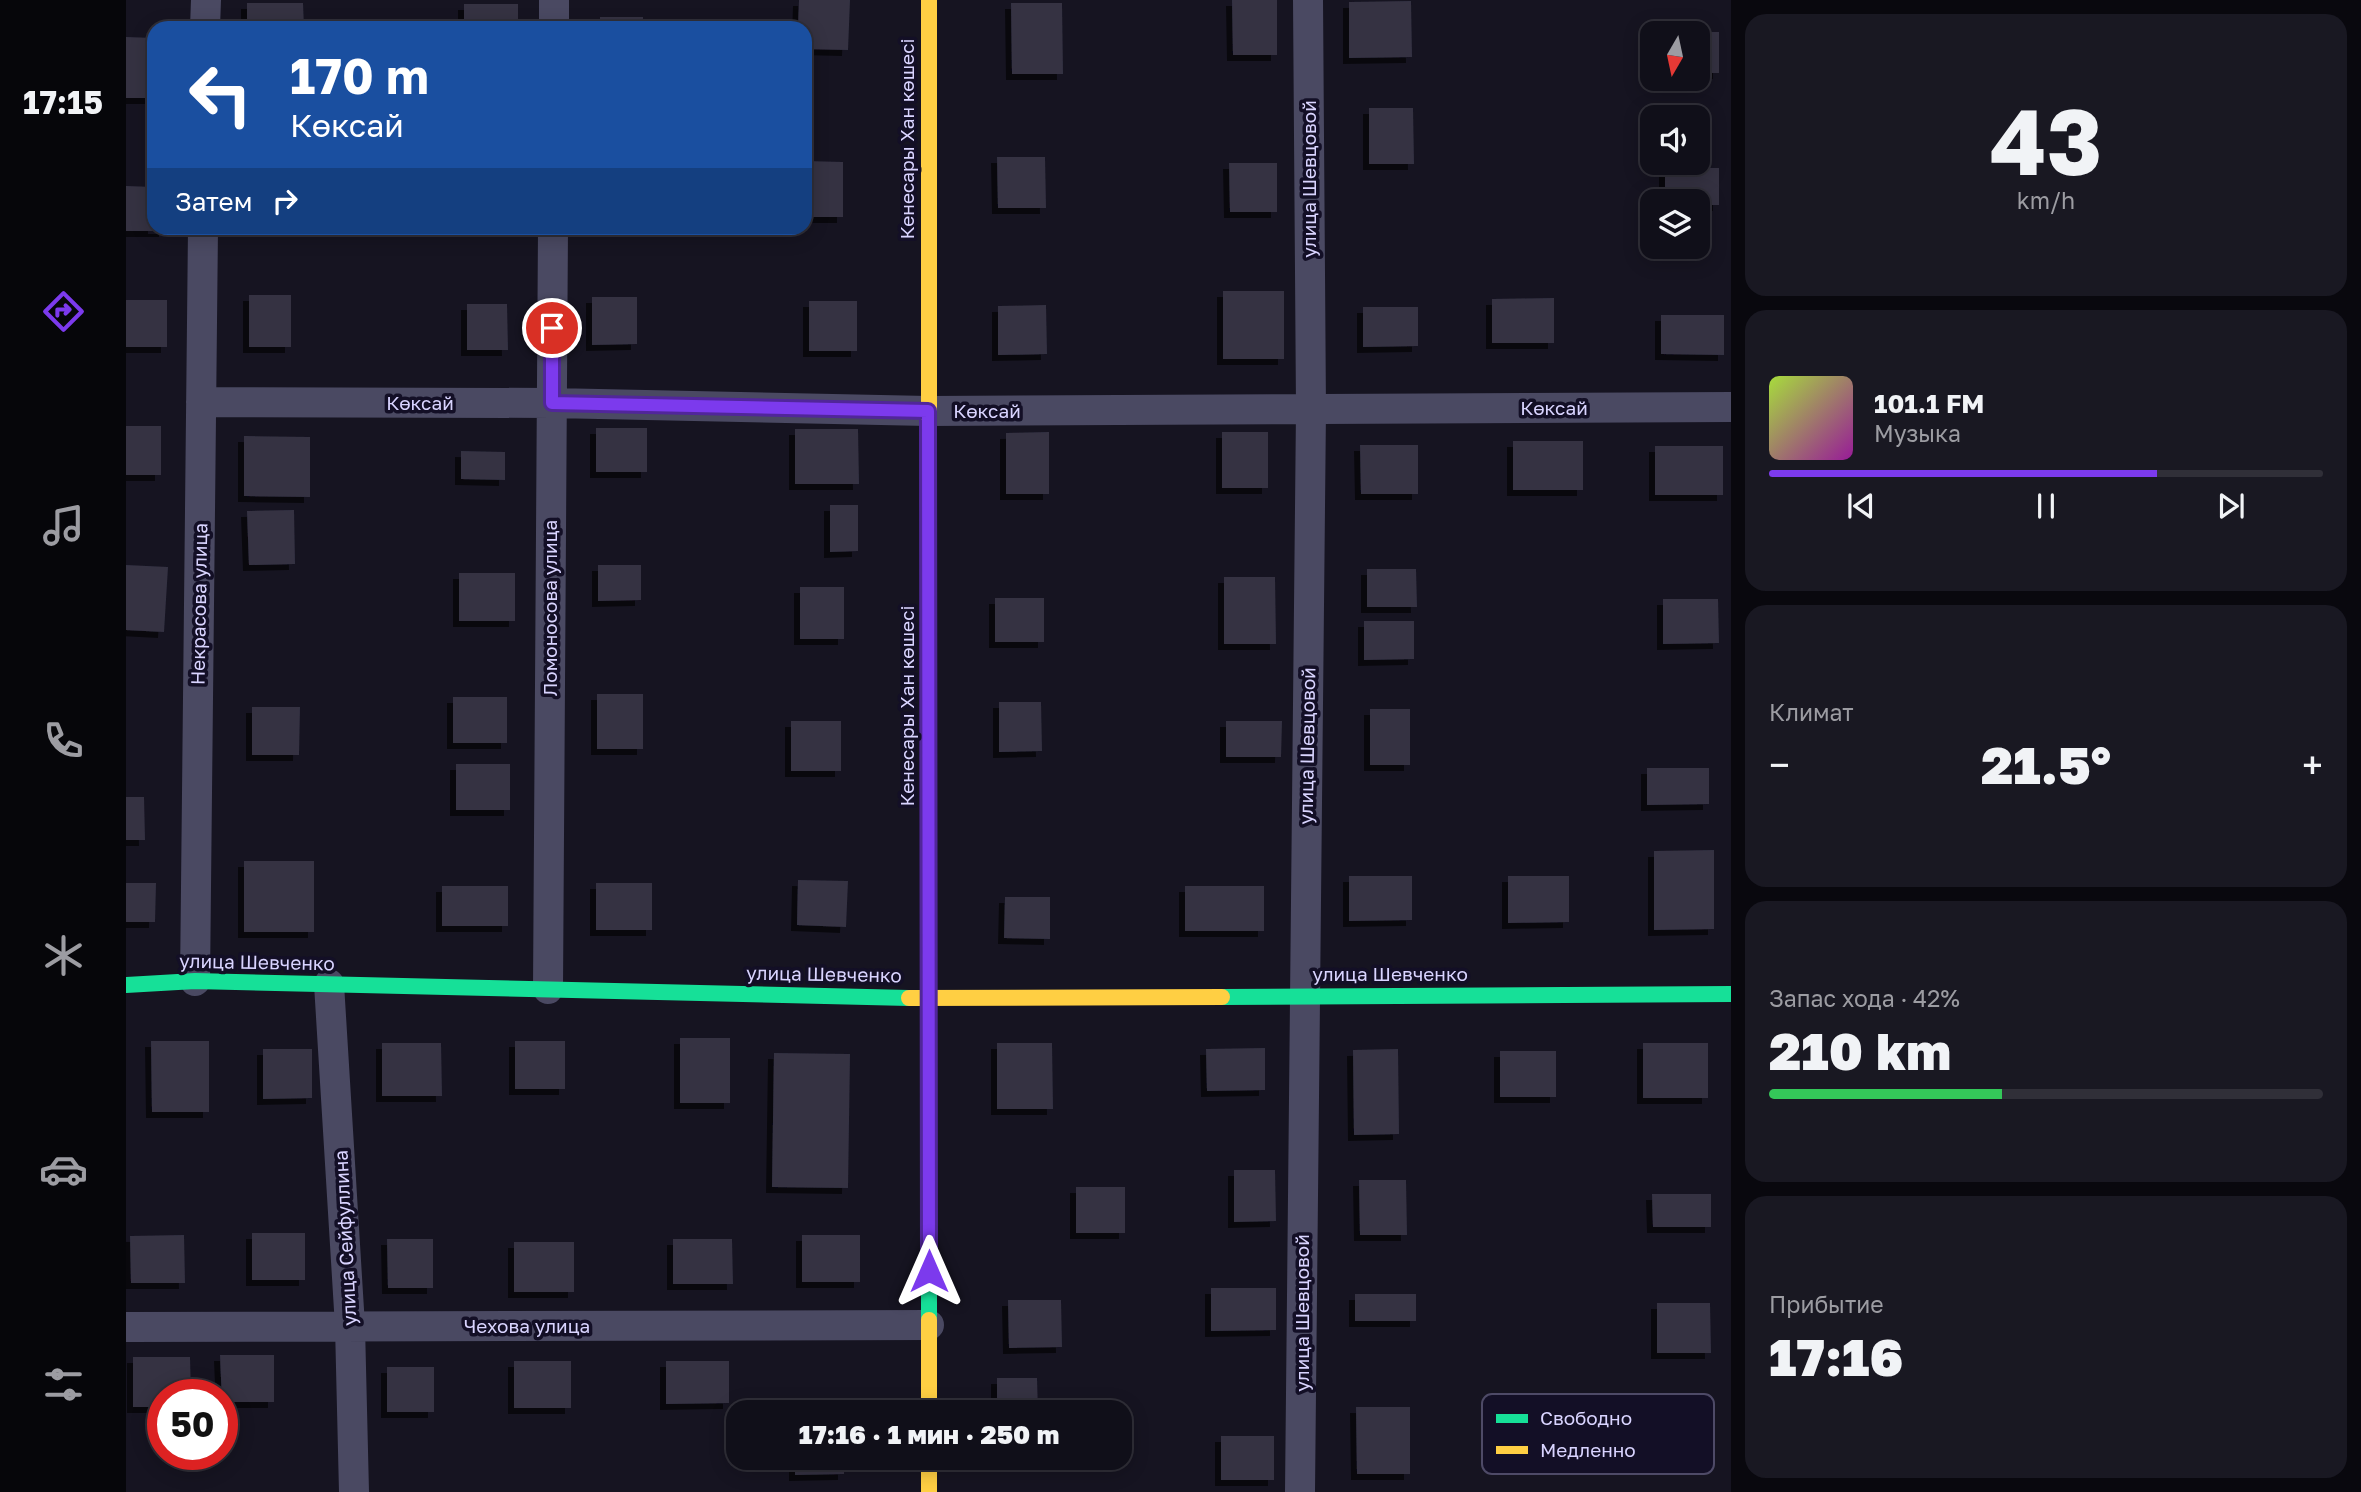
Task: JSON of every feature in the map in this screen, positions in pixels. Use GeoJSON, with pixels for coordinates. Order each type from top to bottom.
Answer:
{"type":"FeatureCollection","features":[{"type":"Feature","properties":{"kind":"street"},"geometry":{"type":"LineString","coordinates":[[205,21],[206,0]]}},
{"type":"Feature","properties":{"kind":"street"},"geometry":{"type":"LineString","coordinates":[[554,0],[554,21]]}},
{"type":"Feature","properties":{"kind":"street","name":"Кенесары Хан көшесі"},"geometry":{"type":"LineString","coordinates":[[929,0],[929,1400]]}},
{"type":"Feature","properties":{"kind":"street","name":"улица Шевцовой"},"geometry":{"type":"LineString","coordinates":[[1300,1492],[1311,409],[1308,0]]}},
{"type":"Feature","properties":{"kind":"street","name":"Некрасова улица"},"geometry":{"type":"LineString","coordinates":[[195,981],[203,235]]}},
{"type":"Feature","properties":{"kind":"street","name":"Ломоносова улица"},"geometry":{"type":"LineString","coordinates":[[548,989],[553,235]]}},
{"type":"Feature","properties":{"kind":"street","name":"Көксай"},"geometry":{"type":"LineString","coordinates":[[201,402],[552,403],[928,411],[1731,407]]}},
{"type":"Feature","properties":{"kind":"street","name":"улица Шевченко"},"geometry":{"type":"LineString","coordinates":[[126,985],[195,981],[928,998],[1731,994]]}},
{"type":"Feature","properties":{"kind":"street","name":"улица Сейфуллина"},"geometry":{"type":"LineString","coordinates":[[329,984],[350,1326],[354,1492]]}},
{"type":"Feature","properties":{"kind":"street","name":"Чехова улица"},"geometry":{"type":"LineString","coordinates":[[126,1327],[929,1325]]}},
{"type":"Feature","properties":{"kind":"street"},"geometry":{"type":"LineString","coordinates":[[929,1470],[929,1492]]}},
{"type":"Feature","properties":{"kind":"building"},"geometry":{"type":"Polygon","coordinates":[[[799,0],[850,0],[848,50],[812,49],[812,21],[798,21],[799,0]]]}},
{"type":"Feature","properties":{"kind":"building"},"geometry":{"type":"Polygon","coordinates":[[[1232,0],[1277,0],[1277,55],[1233,55],[1232,0]]]}},
{"type":"Feature","properties":{"kind":"building"},"geometry":{"type":"Polygon","coordinates":[[[1411,1],[1412,57],[1349,58],[1349,2],[1411,1]]]}},
{"type":"Feature","properties":{"kind":"building"},"geometry":{"type":"Polygon","coordinates":[[[247,3],[303,3],[304,21],[247,21],[247,3]]]}},
{"type":"Feature","properties":{"kind":"building"},"geometry":{"type":"Polygon","coordinates":[[[1011,3],[1062,3],[1063,74],[1012,74],[1011,3]]]}},
{"type":"Feature","properties":{"kind":"building"},"geometry":{"type":"Polygon","coordinates":[[[464,4],[518,4],[518,21],[464,21],[464,4]]]}},
{"type":"Feature","properties":{"kind":"building"},"geometry":{"type":"Polygon","coordinates":[[[600,17],[643,17],[643,21],[600,21],[600,17]]]}},
{"type":"Feature","properties":{"kind":"building"},"geometry":{"type":"Polygon","coordinates":[[[1710,32],[1719,32],[1719,73],[1710,73],[1710,32]]]}},
{"type":"Feature","properties":{"kind":"building"},"geometry":{"type":"Polygon","coordinates":[[[126,37],[147,38],[147,98],[126,98],[126,37]]]}},
{"type":"Feature","properties":{"kind":"building"},"geometry":{"type":"Polygon","coordinates":[[[1369,108],[1413,108],[1414,164],[1369,164],[1369,108]]]}},
{"type":"Feature","properties":{"kind":"building"},"geometry":{"type":"Polygon","coordinates":[[[997,157],[1045,157],[1046,208],[998,208],[997,157]]]}},
{"type":"Feature","properties":{"kind":"building"},"geometry":{"type":"Polygon","coordinates":[[[812,161],[843,162],[843,217],[812,217],[812,161]]]}},
{"type":"Feature","properties":{"kind":"building"},"geometry":{"type":"Polygon","coordinates":[[[1229,163],[1277,163],[1277,212],[1230,212],[1229,163]]]}},
{"type":"Feature","properties":{"kind":"building"},"geometry":{"type":"Polygon","coordinates":[[[1710,168],[1719,168],[1719,205],[1710,205],[1710,189],[1665,189],[1665,175],[1710,175],[1710,168]]]}},
{"type":"Feature","properties":{"kind":"building"},"geometry":{"type":"Polygon","coordinates":[[[126,186],[147,187],[147,231],[126,231],[126,186]]]}},
{"type":"Feature","properties":{"kind":"building"},"geometry":{"type":"Polygon","coordinates":[[[1223,291],[1284,291],[1284,359],[1223,359],[1223,291]]]}},
{"type":"Feature","properties":{"kind":"building"},"geometry":{"type":"Polygon","coordinates":[[[249,295],[291,295],[291,347],[249,347],[249,295]]]}},
{"type":"Feature","properties":{"kind":"building"},"geometry":{"type":"Polygon","coordinates":[[[592,297],[637,297],[637,344],[592,345],[592,297]]]}},
{"type":"Feature","properties":{"kind":"building"},"geometry":{"type":"Polygon","coordinates":[[[1554,298],[1554,343],[1492,343],[1492,299],[1554,298]]]}},
{"type":"Feature","properties":{"kind":"building"},"geometry":{"type":"Polygon","coordinates":[[[126,300],[167,300],[167,347],[126,347],[126,300]]]}},
{"type":"Feature","properties":{"kind":"building"},"geometry":{"type":"Polygon","coordinates":[[[809,301],[857,301],[857,351],[809,351],[809,301]]]}},
{"type":"Feature","properties":{"kind":"building"},"geometry":{"type":"Polygon","coordinates":[[[467,304],[507,304],[508,350],[467,350],[467,304]]]}},
{"type":"Feature","properties":{"kind":"building"},"geometry":{"type":"Polygon","coordinates":[[[1046,305],[1047,354],[998,355],[998,306],[1046,305]]]}},
{"type":"Feature","properties":{"kind":"building"},"geometry":{"type":"Polygon","coordinates":[[[1363,307],[1418,307],[1418,346],[1363,347],[1363,307]]]}},
{"type":"Feature","properties":{"kind":"building"},"geometry":{"type":"Polygon","coordinates":[[[1661,315],[1724,315],[1724,355],[1661,354],[1661,315]]]}},
{"type":"Feature","properties":{"kind":"building"},"geometry":{"type":"Polygon","coordinates":[[[126,426],[161,426],[161,475],[126,475],[126,426]]]}},
{"type":"Feature","properties":{"kind":"building"},"geometry":{"type":"Polygon","coordinates":[[[596,428],[647,428],[647,472],[596,472],[596,428]]]}},
{"type":"Feature","properties":{"kind":"building"},"geometry":{"type":"Polygon","coordinates":[[[795,429],[858,429],[859,484],[795,484],[795,429]]]}},
{"type":"Feature","properties":{"kind":"building"},"geometry":{"type":"Polygon","coordinates":[[[1049,432],[1049,494],[1006,494],[1006,433],[1049,432]]]}},
{"type":"Feature","properties":{"kind":"building"},"geometry":{"type":"Polygon","coordinates":[[[1222,432],[1268,432],[1268,488],[1222,488],[1222,432]]]}},
{"type":"Feature","properties":{"kind":"building"},"geometry":{"type":"Polygon","coordinates":[[[244,436],[310,437],[310,497],[244,496],[244,436]]]}},
{"type":"Feature","properties":{"kind":"building"},"geometry":{"type":"Polygon","coordinates":[[[1513,441],[1583,441],[1583,490],[1513,490],[1513,441]]]}},
{"type":"Feature","properties":{"kind":"building"},"geometry":{"type":"Polygon","coordinates":[[[1360,445],[1418,445],[1418,494],[1361,494],[1360,445]]]}},
{"type":"Feature","properties":{"kind":"building"},"geometry":{"type":"Polygon","coordinates":[[[1655,446],[1723,446],[1723,495],[1655,495],[1655,446]]]}},
{"type":"Feature","properties":{"kind":"building"},"geometry":{"type":"Polygon","coordinates":[[[461,451],[505,452],[505,480],[461,479],[461,451]]]}},
{"type":"Feature","properties":{"kind":"building"},"geometry":{"type":"Polygon","coordinates":[[[830,505],[858,505],[858,551],[830,552],[830,505]]]}},
{"type":"Feature","properties":{"kind":"building"},"geometry":{"type":"Polygon","coordinates":[[[294,510],[295,564],[249,565],[247,511],[294,510]]]}},
{"type":"Feature","properties":{"kind":"building"},"geometry":{"type":"Polygon","coordinates":[[[126,565],[168,567],[164,632],[126,630],[126,565]]]}},
{"type":"Feature","properties":{"kind":"building"},"geometry":{"type":"Polygon","coordinates":[[[598,565],[641,565],[641,600],[598,601],[598,565]]]}},
{"type":"Feature","properties":{"kind":"building"},"geometry":{"type":"Polygon","coordinates":[[[1367,569],[1416,569],[1417,607],[1367,607],[1367,569]]]}},
{"type":"Feature","properties":{"kind":"building"},"geometry":{"type":"Polygon","coordinates":[[[459,573],[515,573],[515,621],[459,621],[459,573]]]}},
{"type":"Feature","properties":{"kind":"building"},"geometry":{"type":"Polygon","coordinates":[[[1224,577],[1275,577],[1276,644],[1224,644],[1224,577]]]}},
{"type":"Feature","properties":{"kind":"building"},"geometry":{"type":"Polygon","coordinates":[[[800,587],[844,587],[844,639],[800,639],[800,587]]]}},
{"type":"Feature","properties":{"kind":"building"},"geometry":{"type":"Polygon","coordinates":[[[995,598],[1044,598],[1044,642],[995,642],[995,598]]]}},
{"type":"Feature","properties":{"kind":"building"},"geometry":{"type":"Polygon","coordinates":[[[1663,599],[1718,599],[1719,643],[1663,644],[1663,599]]]}},
{"type":"Feature","properties":{"kind":"building"},"geometry":{"type":"Polygon","coordinates":[[[1364,621],[1414,621],[1414,659],[1364,660],[1364,621]]]}},
{"type":"Feature","properties":{"kind":"building"},"geometry":{"type":"Polygon","coordinates":[[[597,694],[643,694],[643,749],[597,749],[597,694]]]}},
{"type":"Feature","properties":{"kind":"building"},"geometry":{"type":"Polygon","coordinates":[[[453,697],[507,697],[507,743],[453,743],[453,697]]]}},
{"type":"Feature","properties":{"kind":"building"},"geometry":{"type":"Polygon","coordinates":[[[999,702],[1041,702],[1042,751],[999,752],[999,702]]]}},
{"type":"Feature","properties":{"kind":"building"},"geometry":{"type":"Polygon","coordinates":[[[252,707],[300,707],[299,755],[252,755],[252,707]]]}},
{"type":"Feature","properties":{"kind":"building"},"geometry":{"type":"Polygon","coordinates":[[[1370,709],[1410,709],[1410,765],[1370,765],[1370,709]]]}},
{"type":"Feature","properties":{"kind":"building"},"geometry":{"type":"Polygon","coordinates":[[[791,721],[841,721],[841,771],[791,771],[791,721]]]}},
{"type":"Feature","properties":{"kind":"building"},"geometry":{"type":"Polygon","coordinates":[[[1226,721],[1282,721],[1281,757],[1226,757],[1226,721]]]}},
{"type":"Feature","properties":{"kind":"building"},"geometry":{"type":"Polygon","coordinates":[[[456,764],[510,764],[510,810],[456,810],[456,764]]]}},
{"type":"Feature","properties":{"kind":"building"},"geometry":{"type":"Polygon","coordinates":[[[1647,768],[1709,768],[1709,804],[1647,805],[1647,768]]]}},
{"type":"Feature","properties":{"kind":"building"},"geometry":{"type":"Polygon","coordinates":[[[126,797],[144,797],[145,840],[126,840],[126,797]]]}},
{"type":"Feature","properties":{"kind":"building"},"geometry":{"type":"Polygon","coordinates":[[[1714,850],[1714,929],[1654,930],[1654,851],[1714,850]]]}},
{"type":"Feature","properties":{"kind":"building"},"geometry":{"type":"Polygon","coordinates":[[[244,861],[314,861],[314,932],[244,932],[244,861]]]}},
{"type":"Feature","properties":{"kind":"building"},"geometry":{"type":"Polygon","coordinates":[[[1349,876],[1412,876],[1412,920],[1349,921],[1349,876]]]}},
{"type":"Feature","properties":{"kind":"building"},"geometry":{"type":"Polygon","coordinates":[[[1508,876],[1569,876],[1569,922],[1508,923],[1508,876]]]}},
{"type":"Feature","properties":{"kind":"building"},"geometry":{"type":"Polygon","coordinates":[[[798,880],[848,881],[846,927],[797,925],[798,880]]]}},
{"type":"Feature","properties":{"kind":"building"},"geometry":{"type":"Polygon","coordinates":[[[126,883],[156,883],[155,922],[126,922],[126,883]]]}},
{"type":"Feature","properties":{"kind":"building"},"geometry":{"type":"Polygon","coordinates":[[[596,883],[652,883],[652,930],[596,930],[596,883]]]}},
{"type":"Feature","properties":{"kind":"building"},"geometry":{"type":"Polygon","coordinates":[[[442,886],[508,886],[508,926],[442,926],[442,886]]]}},
{"type":"Feature","properties":{"kind":"building"},"geometry":{"type":"Polygon","coordinates":[[[1185,886],[1264,886],[1264,931],[1185,931],[1185,886]]]}},
{"type":"Feature","properties":{"kind":"building"},"geometry":{"type":"Polygon","coordinates":[[[1005,897],[1050,897],[1050,939],[1004,938],[1005,897]]]}},
{"type":"Feature","properties":{"kind":"building"},"geometry":{"type":"Polygon","coordinates":[[[680,1038],[730,1038],[730,1103],[680,1103],[680,1038]]]}},
{"type":"Feature","properties":{"kind":"building"},"geometry":{"type":"Polygon","coordinates":[[[151,1041],[209,1041],[209,1112],[152,1112],[151,1041]]]}},
{"type":"Feature","properties":{"kind":"building"},"geometry":{"type":"Polygon","coordinates":[[[515,1041],[565,1041],[565,1089],[515,1089],[515,1041]]]}},
{"type":"Feature","properties":{"kind":"building"},"geometry":{"type":"Polygon","coordinates":[[[382,1043],[441,1043],[442,1096],[382,1096],[382,1043]]]}},
{"type":"Feature","properties":{"kind":"building"},"geometry":{"type":"Polygon","coordinates":[[[997,1043],[1052,1043],[1053,1109],[997,1109],[997,1043]]]}},
{"type":"Feature","properties":{"kind":"building"},"geometry":{"type":"Polygon","coordinates":[[[1643,1043],[1708,1043],[1708,1098],[1643,1098],[1643,1043]]]}},
{"type":"Feature","properties":{"kind":"building"},"geometry":{"type":"Polygon","coordinates":[[[1265,1048],[1265,1090],[1207,1091],[1206,1049],[1265,1048]]]}},
{"type":"Feature","properties":{"kind":"building"},"geometry":{"type":"Polygon","coordinates":[[[263,1049],[312,1049],[312,1098],[263,1099],[263,1049]]]}},
{"type":"Feature","properties":{"kind":"building"},"geometry":{"type":"Polygon","coordinates":[[[1398,1049],[1399,1134],[1354,1135],[1353,1050],[1398,1049]]]}},
{"type":"Feature","properties":{"kind":"building"},"geometry":{"type":"Polygon","coordinates":[[[1500,1051],[1556,1051],[1556,1097],[1500,1097],[1500,1051]]]}},
{"type":"Feature","properties":{"kind":"building"},"geometry":{"type":"Polygon","coordinates":[[[774,1053],[850,1054],[848,1188],[772,1187],[774,1053]]]}},
{"type":"Feature","properties":{"kind":"building"},"geometry":{"type":"Polygon","coordinates":[[[1234,1170],[1275,1170],[1276,1221],[1234,1222],[1234,1170]]]}},
{"type":"Feature","properties":{"kind":"building"},"geometry":{"type":"Polygon","coordinates":[[[1359,1180],[1406,1180],[1407,1235],[1360,1235],[1359,1180]]]}},
{"type":"Feature","properties":{"kind":"building"},"geometry":{"type":"Polygon","coordinates":[[[1076,1187],[1125,1187],[1125,1233],[1076,1233],[1076,1187]]]}},
{"type":"Feature","properties":{"kind":"building"},"geometry":{"type":"Polygon","coordinates":[[[1652,1194],[1711,1194],[1711,1227],[1653,1227],[1652,1194]]]}},
{"type":"Feature","properties":{"kind":"building"},"geometry":{"type":"Polygon","coordinates":[[[252,1233],[305,1233],[305,1280],[252,1280],[252,1233]]]}},
{"type":"Feature","properties":{"kind":"building"},"geometry":{"type":"Polygon","coordinates":[[[184,1235],[185,1283],[131,1283],[130,1236],[184,1235]]]}},
{"type":"Feature","properties":{"kind":"building"},"geometry":{"type":"Polygon","coordinates":[[[802,1235],[860,1235],[860,1282],[802,1282],[802,1235]]]}},
{"type":"Feature","properties":{"kind":"building"},"geometry":{"type":"Polygon","coordinates":[[[387,1239],[433,1239],[433,1288],[388,1288],[387,1239]]]}},
{"type":"Feature","properties":{"kind":"building"},"geometry":{"type":"Polygon","coordinates":[[[673,1239],[732,1239],[733,1284],[673,1284],[673,1239]]]}},
{"type":"Feature","properties":{"kind":"building"},"geometry":{"type":"Polygon","coordinates":[[[514,1242],[574,1242],[574,1292],[514,1292],[514,1242]]]}},
{"type":"Feature","properties":{"kind":"building"},"geometry":{"type":"Polygon","coordinates":[[[1211,1288],[1276,1288],[1276,1330],[1211,1331],[1211,1288]]]}},
{"type":"Feature","properties":{"kind":"building"},"geometry":{"type":"Polygon","coordinates":[[[1355,1294],[1416,1294],[1416,1321],[1355,1321],[1355,1294]]]}},
{"type":"Feature","properties":{"kind":"building"},"geometry":{"type":"Polygon","coordinates":[[[1008,1300],[1061,1300],[1062,1347],[1009,1348],[1008,1300]]]}},
{"type":"Feature","properties":{"kind":"building"},"geometry":{"type":"Polygon","coordinates":[[[1657,1303],[1710,1303],[1711,1353],[1657,1353],[1657,1303]]]}},
{"type":"Feature","properties":{"kind":"building"},"geometry":{"type":"Polygon","coordinates":[[[220,1355],[274,1355],[274,1402],[238,1402],[238,1379],[221,1379],[220,1355]]]}},
{"type":"Feature","properties":{"kind":"building"},"geometry":{"type":"Polygon","coordinates":[[[133,1357],[190,1357],[191,1379],[147,1379],[147,1407],[133,1407],[133,1357]]]}},
{"type":"Feature","properties":{"kind":"building"},"geometry":{"type":"Polygon","coordinates":[[[514,1361],[571,1361],[571,1408],[514,1408],[514,1361]]]}},
{"type":"Feature","properties":{"kind":"building"},"geometry":{"type":"Polygon","coordinates":[[[666,1361],[729,1361],[729,1400],[726,1400],[726,1403],[666,1404],[666,1361]]]}},
{"type":"Feature","properties":{"kind":"building"},"geometry":{"type":"Polygon","coordinates":[[[387,1367],[434,1367],[434,1412],[387,1412],[387,1367]]]}},
{"type":"Feature","properties":{"kind":"building"},"geometry":{"type":"Polygon","coordinates":[[[997,1378],[1037,1378],[1038,1400],[997,1400],[997,1378]]]}},
{"type":"Feature","properties":{"kind":"building"},"geometry":{"type":"Polygon","coordinates":[[[1356,1407],[1410,1407],[1410,1474],[1357,1474],[1356,1407]]]}},
{"type":"Feature","properties":{"kind":"building"},"geometry":{"type":"Polygon","coordinates":[[[1221,1436],[1274,1436],[1274,1480],[1221,1480],[1221,1436]]]}},
{"type":"Feature","properties":{"kind":"building"},"geometry":{"type":"Polygon","coordinates":[[[795,1470],[844,1470],[844,1474],[795,1475],[795,1470]]]}},
{"type":"Feature","properties":{"kind":"traffic: fast"},"geometry":{"type":"LineString","coordinates":[[929,448],[929,1320]]}},
{"type":"Feature","properties":{"kind":"traffic: fast"},"geometry":{"type":"LineString","coordinates":[[126,985],[195,981],[909,998]]}},
{"type":"Feature","properties":{"kind":"traffic: fast"},"geometry":{"type":"LineString","coordinates":[[1222,997],[1731,994]]}},
{"type":"Feature","properties":{"kind":"traffic: slow"},"geometry":{"type":"LineString","coordinates":[[929,0],[929,448]]}},
{"type":"Feature","properties":{"kind":"traffic: slow"},"geometry":{"type":"LineString","coordinates":[[909,998],[1222,997]]}},
{"type":"Feature","properties":{"kind":"traffic: slow"},"geometry":{"type":"LineString","coordinates":[[929,1320],[929,1400]]}},
{"type":"Feature","properties":{"kind":"traffic: slow"},"geometry":{"type":"LineString","coordinates":[[929,1470],[929,1492]]}},
{"type":"Feature","properties":{"kind":"route"},"geometry":{"type":"LineString","coordinates":[[552,328],[552,403],[928,411],[929,1271]]}}]}
